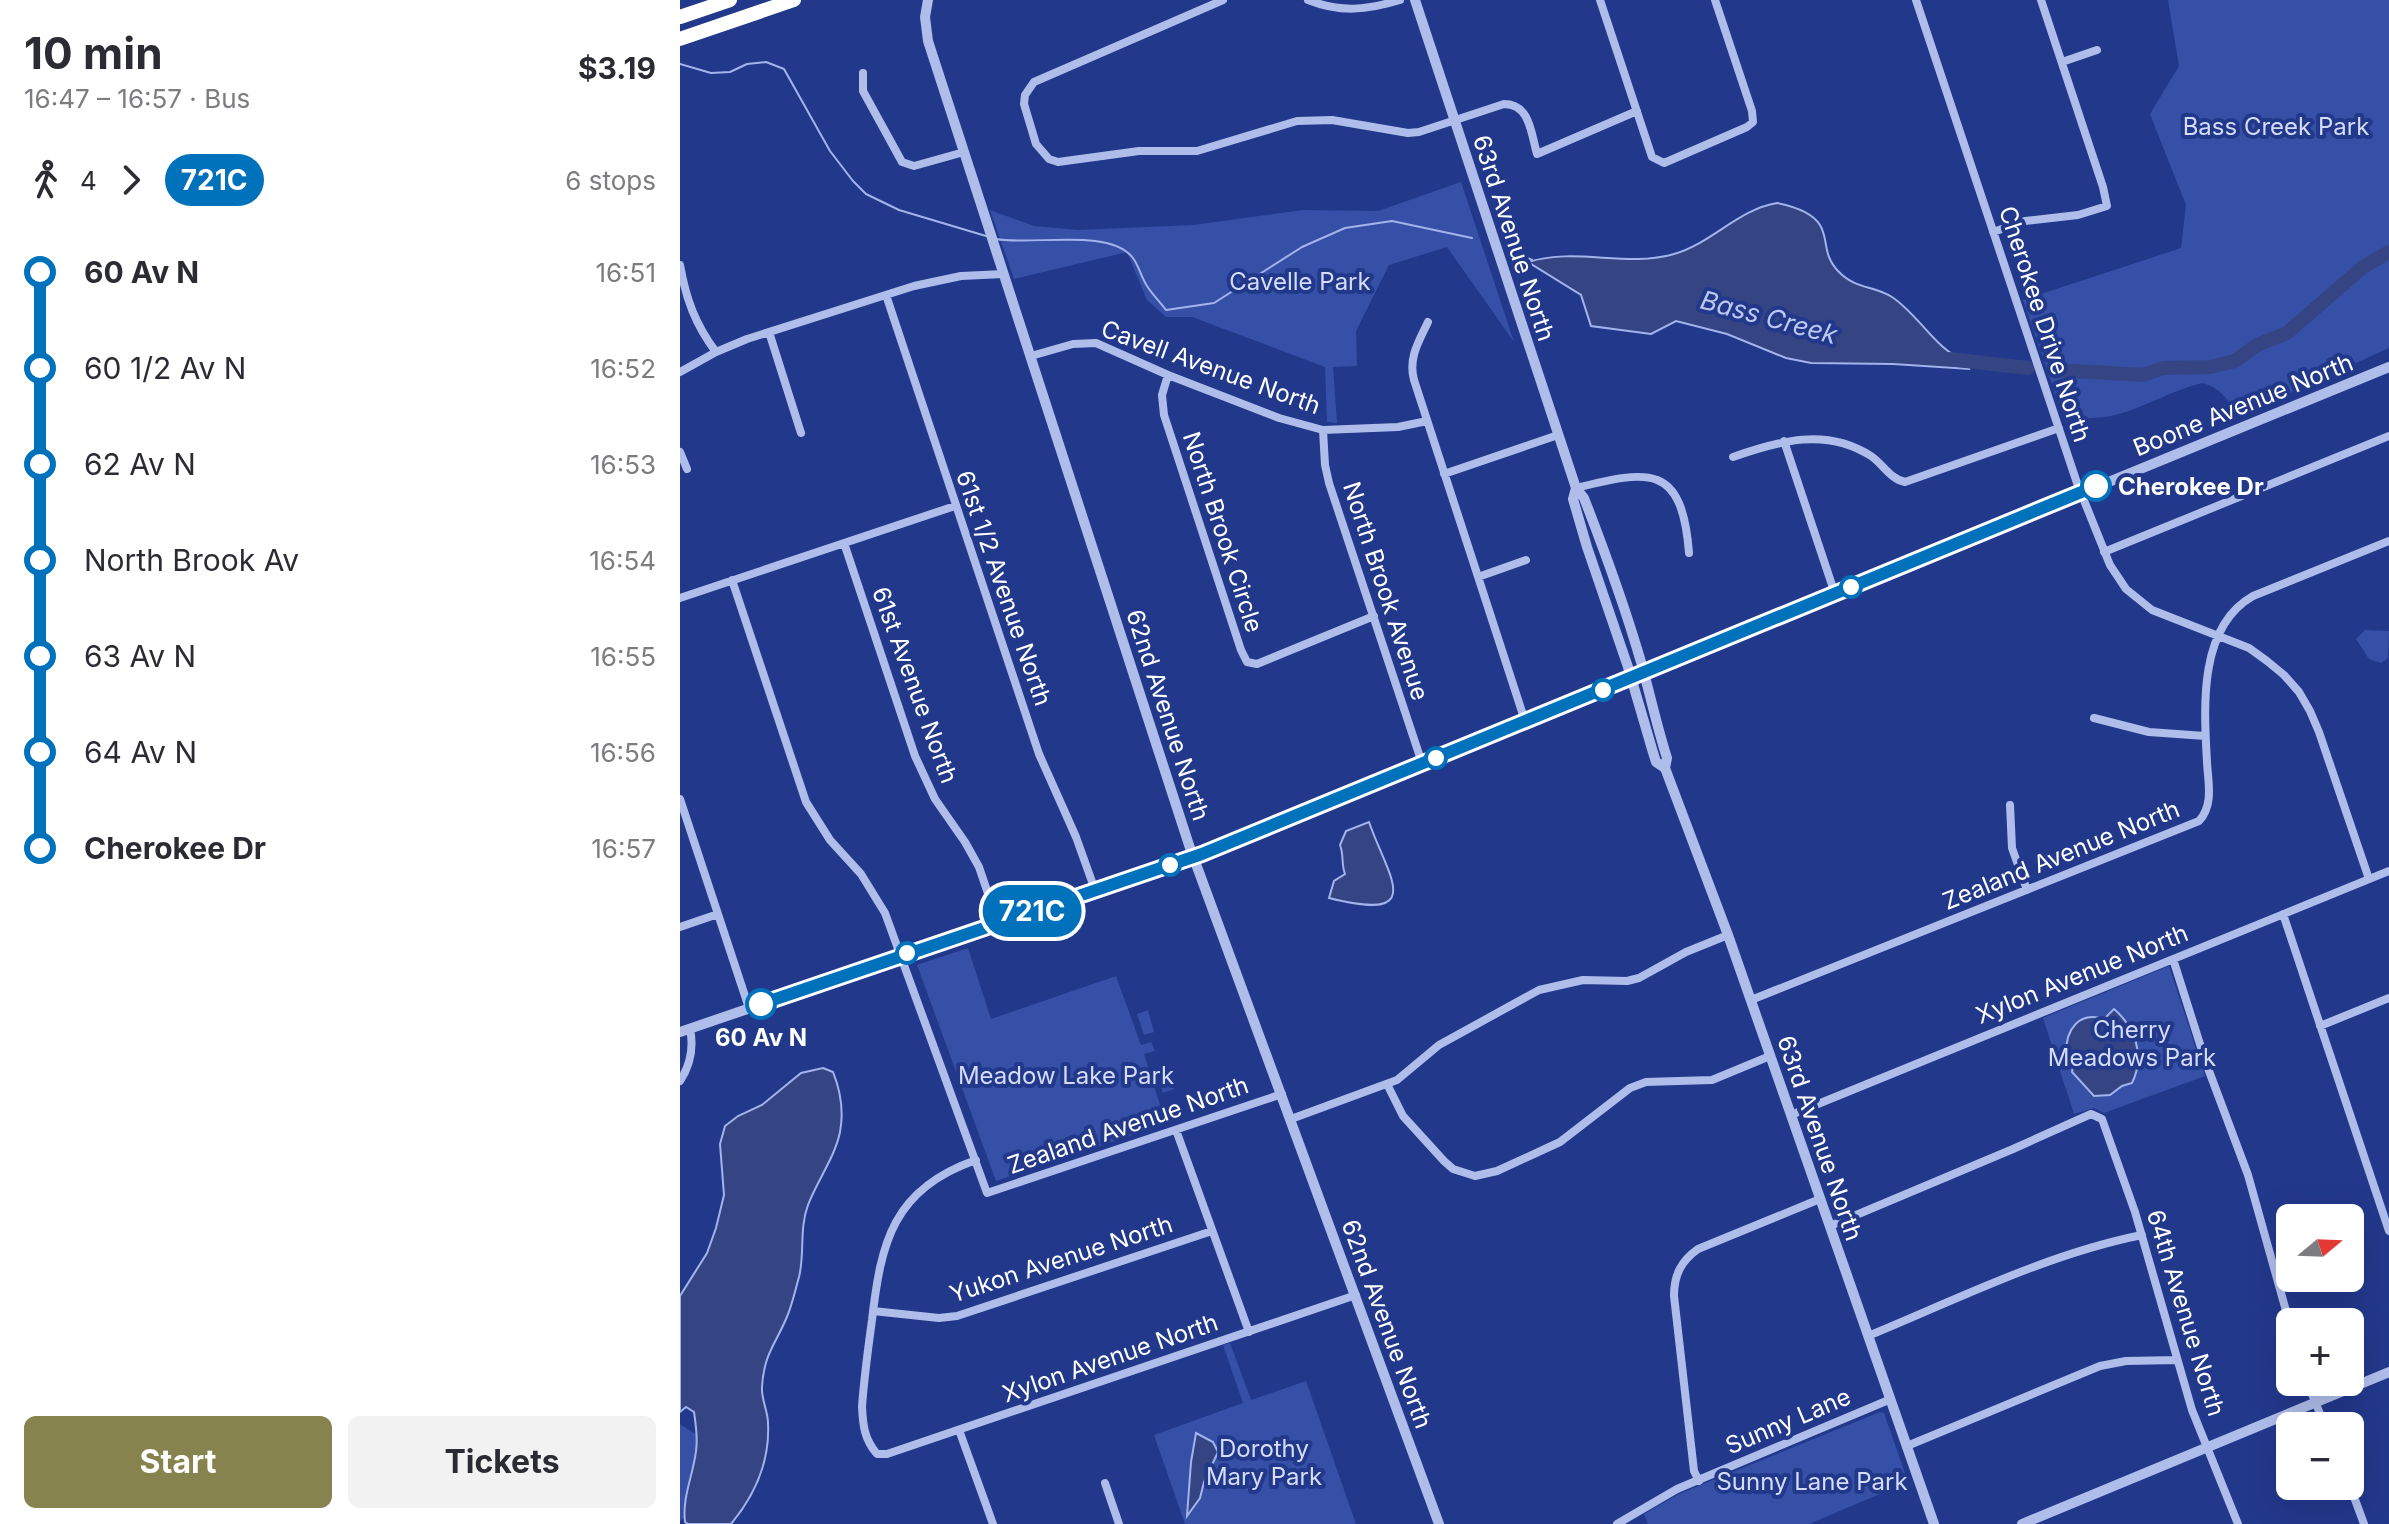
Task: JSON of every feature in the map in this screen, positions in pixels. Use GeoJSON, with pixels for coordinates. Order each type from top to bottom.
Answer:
{"type":"FeatureCollection","features":[{"type":"Feature","properties":{"kind":"highway"},"geometry":{"type":"LineString","coordinates":[[680,17],[730,0]]}},
{"type":"Feature","properties":{"kind":"highway"},"geometry":{"type":"LineString","coordinates":[[680,39],[794,0]]}},
{"type":"Feature","properties":{"kind":"street","name":"62nd Avenue North"},"geometry":{"type":"LineString","coordinates":[[928,0],[925,17],[928,41],[1194,857],[1439,1524]]}},
{"type":"Feature","properties":{"kind":"street"},"geometry":{"type":"LineString","coordinates":[[1223,0],[1034,82],[1025,95],[1024,104],[1042,153],[1058,162],[1139,151],[1197,151],[1297,121],[1332,120],[1408,133],[1513,104],[1524,112],[1537,154],[1637,111]]}},
{"type":"Feature","properties":{"kind":"street"},"geometry":{"type":"LineString","coordinates":[[1308,0],[1335,9],[1351,10],[1375,8],[1400,0]]}},
{"type":"Feature","properties":{"kind":"street","name":"63rd Avenue North"},"geometry":{"type":"LineString","coordinates":[[1415,0],[1576,488],[1584,498],[1599,538],[1644,672],[1667,758],[1665,768],[1728,935],[1934,1524]]}},
{"type":"Feature","properties":{"kind":"street"},"geometry":{"type":"LineString","coordinates":[[1600,0],[1652,157],[1664,163],[1753,122],[1715,0]]}},
{"type":"Feature","properties":{"kind":"street","name":"Cherokee Drive North"},"geometry":{"type":"LineString","coordinates":[[1916,0],[2081,493],[2116,576],[2138,601],[2167,618],[2249,648],[2284,675],[2310,711],[2369,879]]}},
{"type":"Feature","properties":{"kind":"street"},"geometry":{"type":"LineString","coordinates":[[1993,232],[2025,221],[2078,215],[2107,206],[2041,0]]}},
{"type":"Feature","properties":{"kind":"street"},"geometry":{"type":"LineString","coordinates":[[2062,62],[2097,50]]}},
{"type":"Feature","properties":{"kind":"street"},"geometry":{"type":"LineString","coordinates":[[863,73],[863,91],[902,162],[914,166],[964,152]]}},
{"type":"Feature","properties":{"kind":"street"},"geometry":{"type":"LineString","coordinates":[[680,265],[685,295],[697,325],[716,352]]}},
{"type":"Feature","properties":{"kind":"street"},"geometry":{"type":"LineString","coordinates":[[680,372],[716,352],[769,332],[937,279],[1004,274]]}},
{"type":"Feature","properties":{"kind":"street","name":"61st 1/2 Avenue North"},"geometry":{"type":"LineString","coordinates":[[886,295],[1039,754],[1076,837],[1095,890]]}},
{"type":"Feature","properties":{"kind":"street"},"geometry":{"type":"LineString","coordinates":[[1428,322],[1411,363],[1414,380],[1525,721]]}},
{"type":"Feature","properties":{"kind":"street"},"geometry":{"type":"LineString","coordinates":[[769,332],[801,433]]}},
{"type":"Feature","properties":{"kind":"street","name":"Cavell Avenue North"},"geometry":{"type":"LineString","coordinates":[[1031,356],[1073,344],[1096,343],[1279,418],[1323,430],[1389,428],[1427,421]]}},
{"type":"Feature","properties":{"kind":"street","name":"Boone Avenue North"},"geometry":{"type":"LineString","coordinates":[[685,1030],[1194,857],[2389,367]]}},
{"type":"Feature","properties":{"kind":"street","name":"North Brook Circle"},"geometry":{"type":"LineString","coordinates":[[1168,375],[1162,395],[1164,415],[1247,662],[1257,664],[1374,616]]}},
{"type":"Feature","properties":{"kind":"street"},"geometry":{"type":"LineString","coordinates":[[1733,457],[1784,441],[1823,439],[1875,458],[1893,477],[1905,482],[2059,428]]}},
{"type":"Feature","properties":{"kind":"street","name":"North Brook Avenue"},"geometry":{"type":"LineString","coordinates":[[1323,430],[1329,483],[1422,763]]}},
{"type":"Feature","properties":{"kind":"street"},"geometry":{"type":"LineString","coordinates":[[1444,474],[1558,435]]}},
{"type":"Feature","properties":{"kind":"street"},"geometry":{"type":"LineString","coordinates":[[2104,552],[2389,436]]}},
{"type":"Feature","properties":{"kind":"street"},"geometry":{"type":"LineString","coordinates":[[1784,441],[1835,594]]}},
{"type":"Feature","properties":{"kind":"street"},"geometry":{"type":"LineString","coordinates":[[680,452],[687,469]]}},
{"type":"Feature","properties":{"kind":"street"},"geometry":{"type":"LineString","coordinates":[[1576,488],[1636,475],[1661,482],[1671,490],[1683,511],[1689,553]]}},
{"type":"Feature","properties":{"kind":"street","name":"63rd Avenue North"},"geometry":{"type":"LineString","coordinates":[[1576,488],[1573,499],[1587,547],[1656,762],[1665,768]]}},
{"type":"Feature","properties":{"kind":"street"},"geometry":{"type":"LineString","coordinates":[[680,598],[955,506]]}},
{"type":"Feature","properties":{"kind":"street","name":"Zealand Avenue North"},"geometry":{"type":"LineString","coordinates":[[1751,1000],[2199,821],[2209,806],[2205,689],[2219,636],[2235,608],[2253,596],[2389,541]]}},
{"type":"Feature","properties":{"kind":"street","name":"61st Avenue North"},"geometry":{"type":"LineString","coordinates":[[844,543],[915,756],[935,799],[979,867],[998,923]]}},
{"type":"Feature","properties":{"kind":"street"},"geometry":{"type":"LineString","coordinates":[[1478,577],[1526,560]]}},
{"type":"Feature","properties":{"kind":"street"},"geometry":{"type":"LineString","coordinates":[[732,580],[806,802],[830,840],[874,893],[901,955],[976,1160],[957,1167],[924,1188],[898,1219],[881,1254],[873,1311]]}},
{"type":"Feature","properties":{"kind":"street"},"geometry":{"type":"LineString","coordinates":[[2094,718],[2149,732],[2205,736]]}},
{"type":"Feature","properties":{"kind":"street"},"geometry":{"type":"LineString","coordinates":[[680,799],[749,1008]]}},
{"type":"Feature","properties":{"kind":"street"},"geometry":{"type":"LineString","coordinates":[[2010,805],[2012,848],[2027,890]]}},
{"type":"Feature","properties":{"kind":"street","name":"Xylon Avenue North"},"geometry":{"type":"LineString","coordinates":[[1791,1115],[2389,871]]}},
{"type":"Feature","properties":{"kind":"street"},"geometry":{"type":"LineString","coordinates":[[680,927],[718,914]]}},
{"type":"Feature","properties":{"kind":"street"},"geometry":{"type":"LineString","coordinates":[[2283,914],[2389,1231]]}},
{"type":"Feature","properties":{"kind":"street"},"geometry":{"type":"LineString","coordinates":[[1291,1119],[1387,1084],[1408,1073],[1439,1045],[1539,990],[1583,980],[1627,981],[1639,978],[1686,952],[1728,935]]}},
{"type":"Feature","properties":{"kind":"street"},"geometry":{"type":"LineString","coordinates":[[2173,959],[2206,1063],[2248,1175],[2285,1308]]}},
{"type":"Feature","properties":{"kind":"street"},"geometry":{"type":"LineString","coordinates":[[2320,1026],[2389,998]]}},
{"type":"Feature","properties":{"kind":"street"},"geometry":{"type":"LineString","coordinates":[[680,1081],[690,1061],[693,1045],[685,1030]]}},
{"type":"Feature","properties":{"kind":"street"},"geometry":{"type":"LineString","coordinates":[[1387,1084],[1403,1116],[1444,1161],[1464,1174],[1486,1175],[1560,1142],[1630,1088],[1646,1082],[1712,1080],[1770,1056]]}},
{"type":"Feature","properties":{"kind":"street","name":"Zealand Avenue North"},"geometry":{"type":"LineString","coordinates":[[976,1160],[987,1193],[1282,1094]]}},
{"type":"Feature","properties":{"kind":"street","name":"64th Avenue North"},"geometry":{"type":"LineString","coordinates":[[1830,1226],[2013,1149],[2055,1128],[2096,1114],[2102,1119],[2142,1235],[2188,1398],[2238,1524]]}},
{"type":"Feature","properties":{"kind":"street"},"geometry":{"type":"LineString","coordinates":[[1176,1130],[1249,1332]]}},
{"type":"Feature","properties":{"kind":"street"},"geometry":{"type":"LineString","coordinates":[[1699,1481],[1694,1471],[1675,1304],[1677,1273],[1688,1256],[1698,1249],[1820,1199]]}},
{"type":"Feature","properties":{"kind":"street","name":"Yukon Avenue North"},"geometry":{"type":"LineString","coordinates":[[873,1311],[939,1318],[957,1316],[1212,1231]]}},
{"type":"Feature","properties":{"kind":"street"},"geometry":{"type":"LineString","coordinates":[[1868,1336],[2051,1260],[2085,1248],[2142,1235]]}},
{"type":"Feature","properties":{"kind":"street","name":"Xylon Avenue North"},"geometry":{"type":"LineString","coordinates":[[873,1311],[862,1416],[868,1443],[877,1454],[887,1454],[1356,1295]]}},
{"type":"Feature","properties":{"kind":"street"},"geometry":{"type":"LineString","coordinates":[[1907,1446],[2100,1366],[2126,1361],[2177,1360]]}},
{"type":"Feature","properties":{"kind":"street"},"geometry":{"type":"LineString","coordinates":[[2022,1524],[2389,1372]]}},
{"type":"Feature","properties":{"kind":"street"},"geometry":{"type":"LineString","coordinates":[[2313,1396],[2320,1412]]}},
{"type":"Feature","properties":{"kind":"street","name":"Sunny Lane"},"geometry":{"type":"LineString","coordinates":[[1617,1524],[1662,1497],[1891,1399]]}},
{"type":"Feature","properties":{"kind":"street"},"geometry":{"type":"LineString","coordinates":[[959,1430],[993,1524]]}},
{"type":"Feature","properties":{"kind":"street"},"geometry":{"type":"LineString","coordinates":[[1105,1483],[1119,1524]]}},
{"type":"Feature","properties":{"kind":"street"},"geometry":{"type":"LineString","coordinates":[[2355,1500],[2364,1524]]}},
{"type":"Feature","properties":{"kind":"green space","name":"Bass Creek Park"},"geometry":{"type":"Polygon","coordinates":[[[2168,0],[2389,0],[2389,348],[2237,417],[2224,396],[2202,383],[2119,414],[2065,422],[2023,300],[2181,248],[2186,205],[2150,114],[2179,66],[2168,0]]]}},
{"type":"Feature","properties":{"kind":"green space","name":"Cavelle Park"},"geometry":{"type":"Polygon","coordinates":[[[1461,182],[1514,342],[1447,247],[1389,265],[1356,331],[1357,366],[1333,367],[1337,423],[1327,422],[1325,367],[1192,317],[1166,317],[1147,300],[1127,252],[1014,279],[990,210],[1034,226],[1078,230],[1193,225],[1304,210],[1378,211],[1461,182]]]}},
{"type":"Feature","properties":{"kind":"green space"},"geometry":{"type":"Polygon","coordinates":[[[2365,630],[2389,631],[2388,658],[2381,663],[2369,659],[2356,639],[2365,630]]]}},
{"type":"Feature","properties":{"kind":"green space","name":"Meadow Lake Park"},"geometry":{"type":"Polygon","coordinates":[[[968,948],[991,1019],[1116,976],[1141,1045],[1151,1042],[1155,1051],[1144,1054],[1166,1124],[996,1181],[917,965],[968,948]]]}},
{"type":"Feature","properties":{"kind":"green space","name":"Cherry Meadows Park"},"geometry":{"type":"Polygon","coordinates":[[[2169,966],[2205,1076],[2104,1113],[2094,1108],[2074,1114],[2043,1018],[2169,966]]]}},
{"type":"Feature","properties":{"kind":"green space"},"geometry":{"type":"Polygon","coordinates":[[[1148,1010],[1154,1032],[1144,1035],[1137,1014],[1148,1010]]]}},
{"type":"Feature","properties":{"kind":"green space"},"geometry":{"type":"Polygon","coordinates":[[[1167,1068],[1174,1089],[1163,1093],[1156,1072],[1167,1068]]]}},
{"type":"Feature","properties":{"kind":"green space","name":"Dorothy Mary Park"},"geometry":{"type":"Polygon","coordinates":[[[1230,1343],[1251,1400],[1306,1381],[1356,1524],[1185,1524],[1154,1435],[1243,1403],[1223,1345],[1230,1343]]]}},
{"type":"Feature","properties":{"kind":"green space","name":"Sunny Lane Park"},"geometry":{"type":"Polygon","coordinates":[[[1884,1413],[1908,1482],[1809,1524],[1648,1524],[1644,1514],[1679,1494],[1884,1413]]]}},
{"type":"Feature","properties":{"kind":"green space"},"geometry":{"type":"Polygon","coordinates":[[[680,1424],[697,1435],[705,1502],[680,1521],[680,1424]]]}},
{"type":"Feature","properties":{"kind":"water"},"geometry":{"type":"Polygon","coordinates":[[[1777,203],[1812,216],[1823,231],[1830,259],[1838,271],[1858,284],[1892,297],[1945,349],[1966,362],[1969,369],[1811,363],[1786,358],[1727,334],[1676,321],[1651,334],[1591,326],[1581,295],[1528,262],[1565,256],[1638,259],[1674,254],[1701,242],[1750,212],[1777,203]]]}},
{"type":"Feature","properties":{"kind":"water"},"geometry":{"type":"Polygon","coordinates":[[[1369,822],[1391,877],[1393,890],[1390,899],[1380,904],[1360,904],[1329,898],[1334,881],[1345,874],[1340,845],[1346,831],[1369,822]]]}},
{"type":"Feature","properties":{"kind":"water"},"geometry":{"type":"Polygon","coordinates":[[[2114,1009],[2133,1034],[2138,1053],[2136,1073],[2132,1083],[2110,1095],[2094,1096],[2072,1072],[2074,1061],[2066,1053],[2068,1036],[2081,1020],[2104,1019],[2114,1009]]]}},
{"type":"Feature","properties":{"kind":"water"},"geometry":{"type":"Polygon","coordinates":[[[823,1068],[833,1072],[836,1079],[841,1102],[841,1124],[834,1151],[808,1205],[799,1277],[788,1314],[765,1366],[762,1392],[768,1418],[768,1437],[764,1464],[754,1489],[731,1524],[688,1524],[685,1522],[685,1504],[697,1436],[694,1412],[686,1407],[680,1412],[680,1296],[707,1253],[716,1228],[724,1195],[720,1144],[725,1126],[762,1105],[801,1073],[823,1068]]]}},
{"type":"Feature","properties":{"kind":"water"},"geometry":{"type":"Polygon","coordinates":[[[1196,1433],[1213,1442],[1218,1452],[1200,1498],[1187,1516],[1191,1462],[1196,1433]]]}},
{"type":"Feature","properties":{"kind":"waterway","name":"Bass Creek"},"geometry":{"type":"LineString","coordinates":[[680,64],[711,73],[730,72],[747,64],[766,62],[784,69],[830,151],[866,194],[899,210],[986,236]]}},
{"type":"Feature","properties":{"kind":"waterway","name":"Bass Creek"},"geometry":{"type":"LineString","coordinates":[[996,239],[1089,240],[1122,249],[1133,258],[1147,286],[1166,310],[1214,303],[1302,247],[1345,228],[1392,221],[1472,238]]}},
{"type":"Feature","properties":{"kind":"waterway","name":"Bass Creek"},"geometry":{"type":"LineString","coordinates":[[1514,251],[1532,260]]}},
{"type":"Feature","properties":{"kind":"waterway","name":"Bass Creek"},"geometry":{"type":"LineString","coordinates":[[2058,370],[2143,375],[2163,368],[2210,367],[2235,361],[2257,345],[2287,333],[2363,267],[2389,252]]}},
{"type":"Feature","properties":{"kind":"waterway","name":"Bass Creek"},"geometry":{"type":"LineString","coordinates":[[1949,359],[2028,368]]}},
{"type":"Feature","properties":{"kind":"bus line","name":"721C"},"geometry":{"type":"LineString","coordinates":[[761,1004],[1202,854],[2096,486]]}},
{"type":"Feature","properties":{"kind":"place","name":"Cherokee Dr"},"geometry":{"type":"Point","coordinates":[2096,486]}},
{"type":"Feature","properties":{"kind":"place","name":"60 Av N"},"geometry":{"type":"Point","coordinates":[761,1004]}}]}
